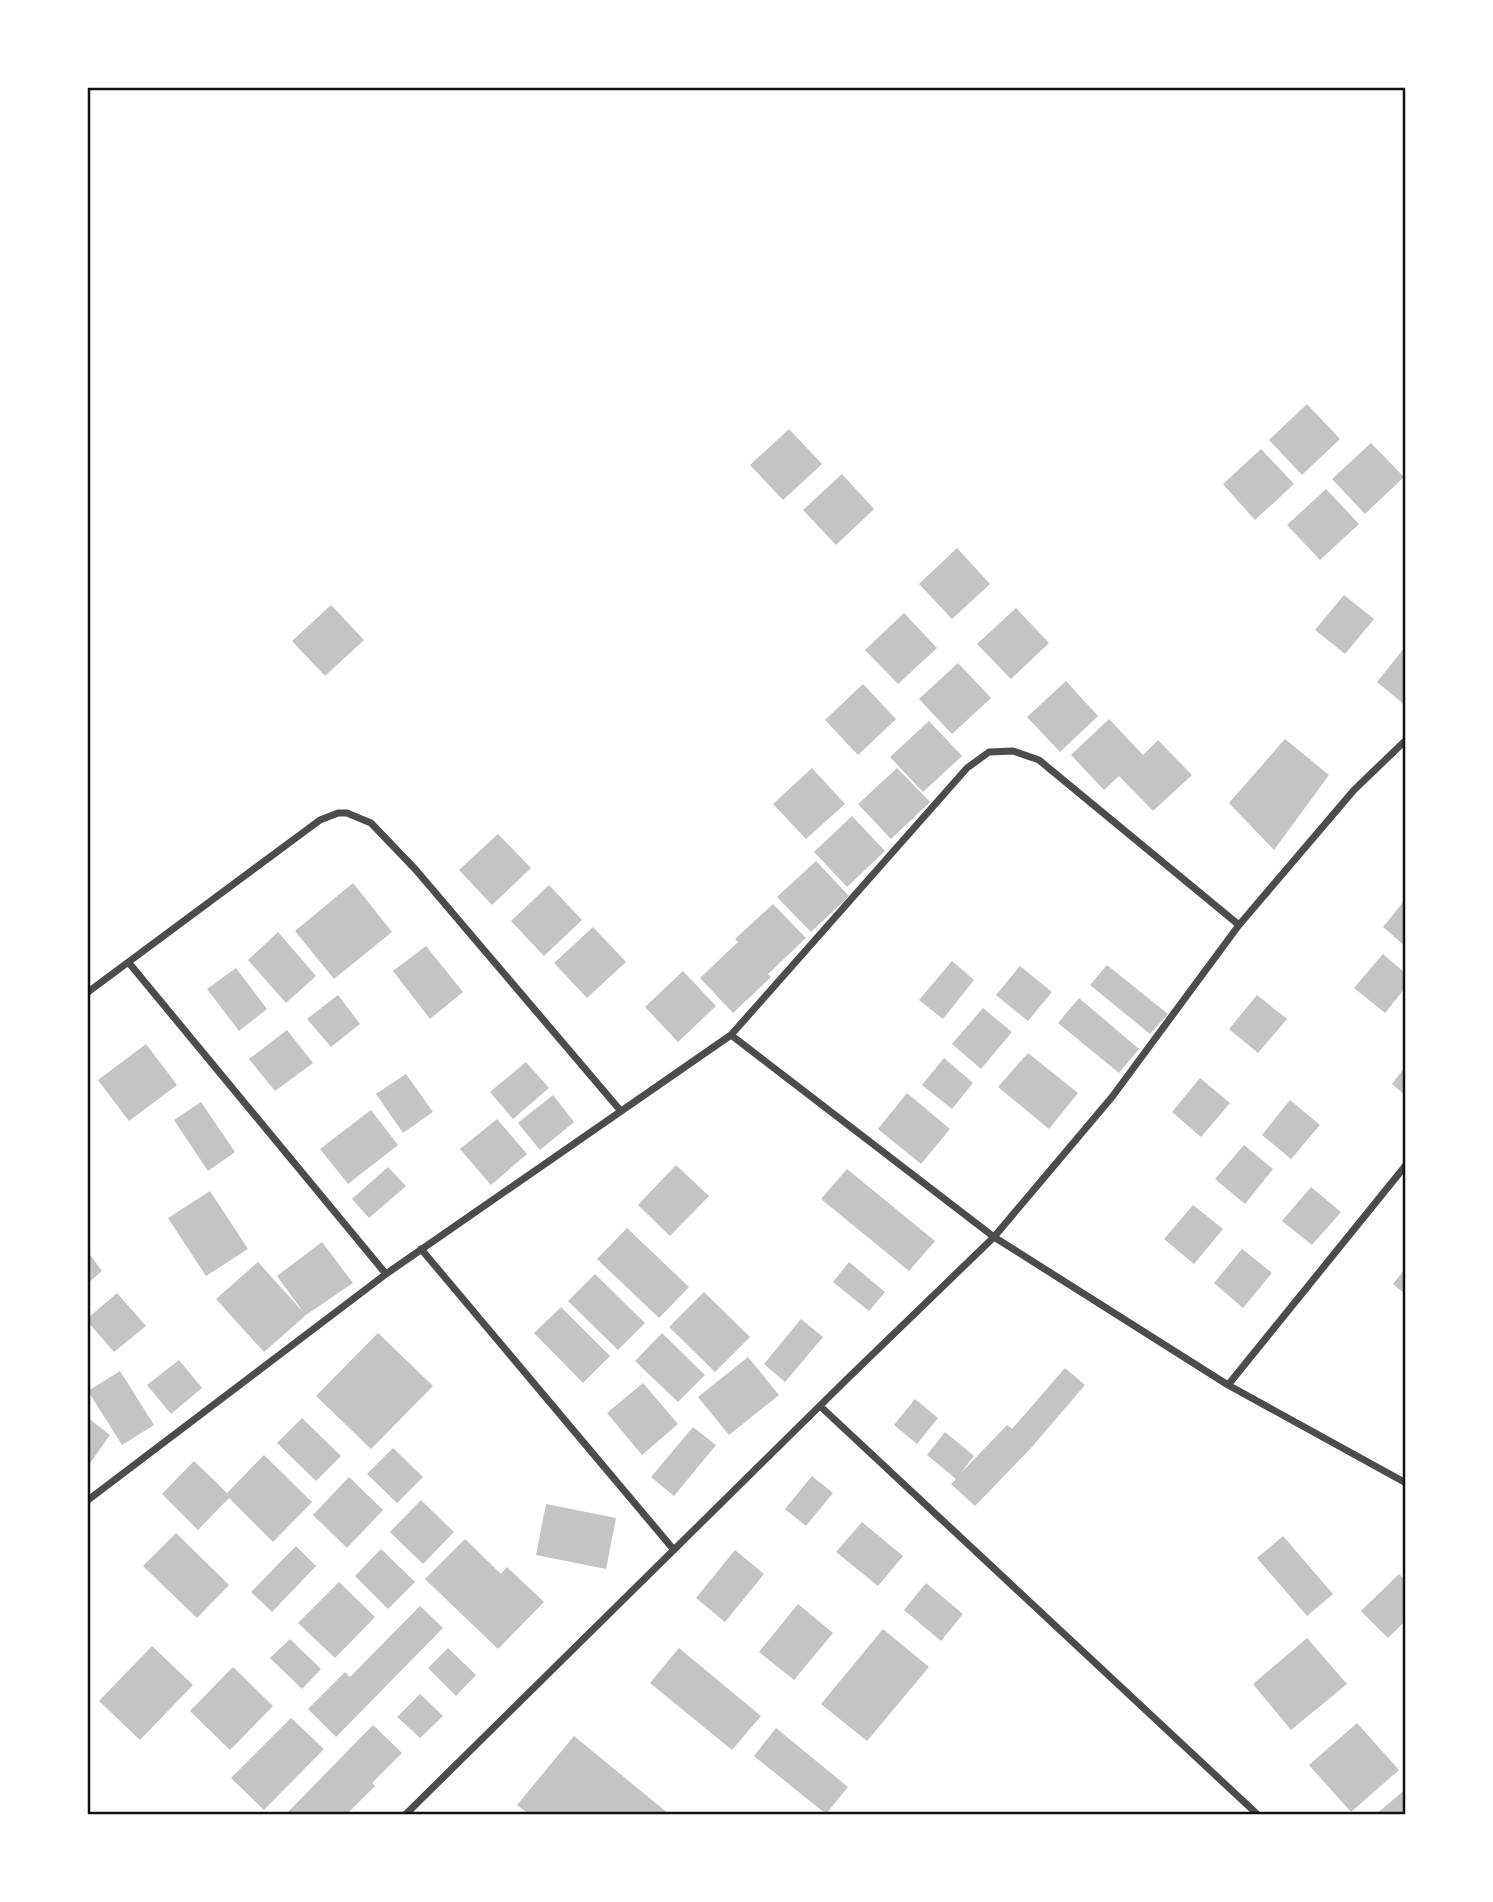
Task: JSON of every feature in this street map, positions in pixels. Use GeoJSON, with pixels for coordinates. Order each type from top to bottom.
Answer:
{"type":"FeatureCollection","features":[{"type":"Feature","properties":{"kind":"street"},"geometry":{"type":"LineString","coordinates":[[406,1815],[994,1237],[1112,1097],[1239,925],[1354,790],[1405,740]]}},
{"type":"Feature","properties":{"kind":"street"},"geometry":{"type":"LineString","coordinates":[[88,1500],[386,1274],[732,1035],[967,768],[989,752],[1013,751],[1039,760],[1239,925]]}},
{"type":"Feature","properties":{"kind":"street"},"geometry":{"type":"LineString","coordinates":[[88,992],[320,820],[338,813],[356,816],[370,823],[416,870],[620,1110]]}},
{"type":"Feature","properties":{"kind":"street"},"geometry":{"type":"LineString","coordinates":[[129,963],[386,1274]]}},
{"type":"Feature","properties":{"kind":"street"},"geometry":{"type":"LineString","coordinates":[[732,1035],[994,1237],[1228,1385],[1405,1483]]}},
{"type":"Feature","properties":{"kind":"street"},"geometry":{"type":"LineString","coordinates":[[1228,1385],[1405,1165]]}},
{"type":"Feature","properties":{"kind":"street"},"geometry":{"type":"LineString","coordinates":[[421,1249],[674,1550]]}},
{"type":"Feature","properties":{"kind":"street"},"geometry":{"type":"LineString","coordinates":[[820,1406],[1257,1815]]}},
{"type":"Feature","properties":{"kind":"building"},"geometry":{"type":"Polygon","coordinates":[[[1307,404],[1340,439],[1302,475],[1269,440],[1307,404]]]}},
{"type":"Feature","properties":{"kind":"building"},"geometry":{"type":"Polygon","coordinates":[[[789,429],[822,464],[783,500],[750,465],[789,429]]]}},
{"type":"Feature","properties":{"kind":"building"},"geometry":{"type":"Polygon","coordinates":[[[1371,443],[1404,477],[1365,514],[1332,479],[1371,443]]]}},
{"type":"Feature","properties":{"kind":"building"},"geometry":{"type":"Polygon","coordinates":[[[1261,449],[1294,484],[1255,520],[1223,484],[1261,449]]]}},
{"type":"Feature","properties":{"kind":"building"},"geometry":{"type":"Polygon","coordinates":[[[842,474],[874,509],[836,545],[803,510],[842,474]]]}},
{"type":"Feature","properties":{"kind":"building"},"geometry":{"type":"Polygon","coordinates":[[[1326,489],[1359,524],[1320,560],[1287,525],[1326,489]]]}},
{"type":"Feature","properties":{"kind":"building"},"geometry":{"type":"Polygon","coordinates":[[[957,548],[990,584],[952,619],[919,584],[957,548]]]}},
{"type":"Feature","properties":{"kind":"building"},"geometry":{"type":"Polygon","coordinates":[[[1344,595],[1374,619],[1345,654],[1315,630],[1344,595]]]}},
{"type":"Feature","properties":{"kind":"building"},"geometry":{"type":"Polygon","coordinates":[[[331,605],[364,640],[325,676],[292,641],[331,605]]]}},
{"type":"Feature","properties":{"kind":"building"},"geometry":{"type":"Polygon","coordinates":[[[1016,608],[1049,643],[1011,679],[977,644],[1016,608]]]}},
{"type":"Feature","properties":{"kind":"building"},"geometry":{"type":"Polygon","coordinates":[[[904,613],[937,648],[898,684],[865,650],[904,613]]]}},
{"type":"Feature","properties":{"kind":"building"},"geometry":{"type":"Polygon","coordinates":[[[1405,647],[1405,705],[1377,682],[1405,647]]]}},
{"type":"Feature","properties":{"kind":"building"},"geometry":{"type":"Polygon","coordinates":[[[958,663],[991,698],[952,734],[919,699],[958,663]]]}},
{"type":"Feature","properties":{"kind":"building"},"geometry":{"type":"Polygon","coordinates":[[[1066,681],[1098,716],[1060,752],[1027,717],[1066,681]]]}},
{"type":"Feature","properties":{"kind":"building"},"geometry":{"type":"Polygon","coordinates":[[[863,684],[896,719],[858,755],[825,720],[863,684]]]}},
{"type":"Feature","properties":{"kind":"building"},"geometry":{"type":"Polygon","coordinates":[[[1109,719],[1143,755],[1158,740],[1192,775],[1153,811],[1119,776],[1104,790],[1071,755],[1109,719]]]}},
{"type":"Feature","properties":{"kind":"building"},"geometry":{"type":"Polygon","coordinates":[[[929,721],[962,756],[923,792],[890,757],[929,721]]]}},
{"type":"Feature","properties":{"kind":"building"},"geometry":{"type":"Polygon","coordinates":[[[1285,739],[1329,775],[1274,850],[1229,803],[1285,739]]]}},
{"type":"Feature","properties":{"kind":"building"},"geometry":{"type":"Polygon","coordinates":[[[812,768],[845,804],[806,839],[773,804],[812,768]]]}},
{"type":"Feature","properties":{"kind":"building"},"geometry":{"type":"Polygon","coordinates":[[[897,768],[930,802],[891,839],[858,804],[897,768]]]}},
{"type":"Feature","properties":{"kind":"building"},"geometry":{"type":"Polygon","coordinates":[[[852,816],[885,851],[847,887],[814,852],[852,816]]]}},
{"type":"Feature","properties":{"kind":"building"},"geometry":{"type":"Polygon","coordinates":[[[498,834],[531,868],[492,905],[459,870],[498,834]]]}},
{"type":"Feature","properties":{"kind":"building"},"geometry":{"type":"Polygon","coordinates":[[[816,861],[849,896],[811,932],[777,897],[816,861]]]}},
{"type":"Feature","properties":{"kind":"building"},"geometry":{"type":"Polygon","coordinates":[[[353,883],[392,932],[334,979],[295,931],[353,883]]]}},
{"type":"Feature","properties":{"kind":"building"},"geometry":{"type":"Polygon","coordinates":[[[549,885],[582,920],[544,956],[511,921],[549,885]]]}},
{"type":"Feature","properties":{"kind":"building"},"geometry":{"type":"Polygon","coordinates":[[[1405,900],[1405,946],[1383,927],[1405,900]]]}},
{"type":"Feature","properties":{"kind":"building"},"geometry":{"type":"Polygon","coordinates":[[[773,904],[806,938],[768,974],[771,977],[733,1013],[700,978],[738,942],[735,939],[773,904]]]}},
{"type":"Feature","properties":{"kind":"building"},"geometry":{"type":"Polygon","coordinates":[[[593,927],[626,962],[587,998],[554,963],[593,927]]]}},
{"type":"Feature","properties":{"kind":"building"},"geometry":{"type":"Polygon","coordinates":[[[278,932],[316,976],[286,1003],[248,960],[278,932]]]}},
{"type":"Feature","properties":{"kind":"building"},"geometry":{"type":"Polygon","coordinates":[[[426,946],[463,992],[430,1019],[393,971],[426,946]]]}},
{"type":"Feature","properties":{"kind":"building"},"geometry":{"type":"Polygon","coordinates":[[[1383,954],[1405,973],[1405,988],[1385,1013],[1354,988],[1383,954]]]}},
{"type":"Feature","properties":{"kind":"building"},"geometry":{"type":"Polygon","coordinates":[[[952,961],[974,980],[943,1019],[919,1000],[952,961]]]}},
{"type":"Feature","properties":{"kind":"building"},"geometry":{"type":"Polygon","coordinates":[[[1107,965],[1168,1014],[1150,1034],[1090,985],[1107,965]]]}},
{"type":"Feature","properties":{"kind":"building"},"geometry":{"type":"Polygon","coordinates":[[[1020,966],[1052,992],[1028,1021],[996,995],[1020,966]]]}},
{"type":"Feature","properties":{"kind":"building"},"geometry":{"type":"Polygon","coordinates":[[[236,968],[267,1009],[239,1031],[207,989],[236,968]]]}},
{"type":"Feature","properties":{"kind":"building"},"geometry":{"type":"Polygon","coordinates":[[[683,971],[716,1006],[678,1042],[645,1007],[683,971]]]}},
{"type":"Feature","properties":{"kind":"building"},"geometry":{"type":"Polygon","coordinates":[[[338,995],[360,1024],[331,1047],[307,1019],[338,995]]]}},
{"type":"Feature","properties":{"kind":"building"},"geometry":{"type":"Polygon","coordinates":[[[1257,995],[1287,1019],[1258,1053],[1229,1029],[1257,995]]]}},
{"type":"Feature","properties":{"kind":"building"},"geometry":{"type":"Polygon","coordinates":[[[1079,998],[1139,1049],[1119,1073],[1058,1023],[1079,998]]]}},
{"type":"Feature","properties":{"kind":"building"},"geometry":{"type":"Polygon","coordinates":[[[983,1008],[1012,1032],[981,1069],[952,1044],[983,1008]]]}},
{"type":"Feature","properties":{"kind":"building"},"geometry":{"type":"Polygon","coordinates":[[[287,1030],[313,1063],[275,1091],[249,1059],[287,1030]]]}},
{"type":"Feature","properties":{"kind":"building"},"geometry":{"type":"Polygon","coordinates":[[[146,1044],[177,1085],[129,1121],[98,1080],[146,1044]]]}},
{"type":"Feature","properties":{"kind":"building"},"geometry":{"type":"Polygon","coordinates":[[[1028,1053],[1078,1093],[1049,1129],[998,1087],[1028,1053]]]}},
{"type":"Feature","properties":{"kind":"building"},"geometry":{"type":"Polygon","coordinates":[[[944,1058],[973,1083],[952,1109],[922,1085],[944,1058]]]}},
{"type":"Feature","properties":{"kind":"building"},"geometry":{"type":"Polygon","coordinates":[[[526,1062],[549,1088],[513,1119],[490,1092],[526,1062]]]}},
{"type":"Feature","properties":{"kind":"building"},"geometry":{"type":"Polygon","coordinates":[[[1405,1067],[1405,1095],[1392,1084],[1405,1067]]]}},
{"type":"Feature","properties":{"kind":"building"},"geometry":{"type":"Polygon","coordinates":[[[406,1074],[433,1112],[403,1133],[376,1094],[406,1074]]]}},
{"type":"Feature","properties":{"kind":"building"},"geometry":{"type":"Polygon","coordinates":[[[1200,1078],[1230,1103],[1201,1137],[1172,1112],[1200,1078]]]}},
{"type":"Feature","properties":{"kind":"building"},"geometry":{"type":"Polygon","coordinates":[[[907,1093],[950,1129],[921,1164],[878,1129],[907,1093]]]}},
{"type":"Feature","properties":{"kind":"building"},"geometry":{"type":"Polygon","coordinates":[[[553,1095],[574,1122],[540,1150],[518,1123],[553,1095]]]}},
{"type":"Feature","properties":{"kind":"building"},"geometry":{"type":"Polygon","coordinates":[[[1290,1100],[1320,1125],[1291,1159],[1262,1135],[1290,1100]]]}},
{"type":"Feature","properties":{"kind":"building"},"geometry":{"type":"Polygon","coordinates":[[[201,1102],[235,1152],[208,1171],[174,1120],[201,1102]]]}},
{"type":"Feature","properties":{"kind":"building"},"geometry":{"type":"Polygon","coordinates":[[[371,1110],[398,1145],[348,1184],[320,1149],[371,1110]]]}},
{"type":"Feature","properties":{"kind":"building"},"geometry":{"type":"Polygon","coordinates":[[[497,1119],[527,1154],[491,1185],[460,1149],[497,1119]]]}},
{"type":"Feature","properties":{"kind":"building"},"geometry":{"type":"Polygon","coordinates":[[[1244,1145],[1273,1169],[1245,1204],[1215,1179],[1244,1145]]]}},
{"type":"Feature","properties":{"kind":"building"},"geometry":{"type":"Polygon","coordinates":[[[676,1165],[709,1196],[670,1236],[638,1205],[676,1165]]]}},
{"type":"Feature","properties":{"kind":"building"},"geometry":{"type":"Polygon","coordinates":[[[388,1167],[406,1186],[369,1218],[352,1199],[388,1167]]]}},
{"type":"Feature","properties":{"kind":"building"},"geometry":{"type":"Polygon","coordinates":[[[847,1169],[935,1241],[909,1271],[821,1199],[847,1169]]]}},
{"type":"Feature","properties":{"kind":"building"},"geometry":{"type":"Polygon","coordinates":[[[1311,1187],[1341,1212],[1312,1245],[1282,1221],[1311,1187]]]}},
{"type":"Feature","properties":{"kind":"building"},"geometry":{"type":"Polygon","coordinates":[[[210,1191],[248,1249],[206,1276],[168,1218],[210,1191]]]}},
{"type":"Feature","properties":{"kind":"building"},"geometry":{"type":"Polygon","coordinates":[[[1193,1205],[1223,1229],[1194,1264],[1164,1239],[1193,1205]]]}},
{"type":"Feature","properties":{"kind":"building"},"geometry":{"type":"Polygon","coordinates":[[[627,1228],[689,1287],[659,1318],[597,1259],[627,1228]]]}},
{"type":"Feature","properties":{"kind":"building"},"geometry":{"type":"Polygon","coordinates":[[[322,1242],[353,1283],[306,1315],[264,1352],[216,1299],[258,1262],[304,1313],[277,1276],[322,1242]]]}},
{"type":"Feature","properties":{"kind":"building"},"geometry":{"type":"Polygon","coordinates":[[[1242,1249],[1272,1273],[1243,1308],[1214,1283],[1242,1249]]]}},
{"type":"Feature","properties":{"kind":"building"},"geometry":{"type":"Polygon","coordinates":[[[88,1252],[102,1271],[88,1283],[88,1252]]]}},
{"type":"Feature","properties":{"kind":"building"},"geometry":{"type":"Polygon","coordinates":[[[849,1262],[885,1292],[869,1311],[833,1282],[849,1262]]]}},
{"type":"Feature","properties":{"kind":"building"},"geometry":{"type":"Polygon","coordinates":[[[1405,1269],[1405,1294],[1393,1284],[1405,1269]]]}},
{"type":"Feature","properties":{"kind":"building"},"geometry":{"type":"Polygon","coordinates":[[[595,1274],[645,1323],[618,1350],[568,1301],[595,1274]]]}},
{"type":"Feature","properties":{"kind":"building"},"geometry":{"type":"Polygon","coordinates":[[[704,1292],[750,1337],[715,1372],[669,1327],[704,1292]]]}},
{"type":"Feature","properties":{"kind":"building"},"geometry":{"type":"Polygon","coordinates":[[[117,1293],[146,1326],[114,1352],[88,1322],[88,1318],[117,1293]]]}},
{"type":"Feature","properties":{"kind":"building"},"geometry":{"type":"Polygon","coordinates":[[[561,1307],[610,1356],[583,1383],[534,1333],[561,1307]]]}},
{"type":"Feature","properties":{"kind":"building"},"geometry":{"type":"Polygon","coordinates":[[[801,1319],[823,1337],[785,1382],[764,1364],[801,1319]]]}},
{"type":"Feature","properties":{"kind":"building"},"geometry":{"type":"Polygon","coordinates":[[[378,1333],[433,1386],[371,1449],[316,1396],[378,1333]]]}},
{"type":"Feature","properties":{"kind":"building"},"geometry":{"type":"Polygon","coordinates":[[[662,1333],[705,1375],[678,1402],[635,1361],[662,1333]]]}},
{"type":"Feature","properties":{"kind":"building"},"geometry":{"type":"Polygon","coordinates":[[[748,1357],[779,1395],[729,1435],[698,1397],[748,1357]]]}},
{"type":"Feature","properties":{"kind":"building"},"geometry":{"type":"Polygon","coordinates":[[[179,1360],[202,1388],[171,1414],[147,1385],[179,1360]]]}},
{"type":"Feature","properties":{"kind":"building"},"geometry":{"type":"Polygon","coordinates":[[[1065,1368],[1085,1385],[1031,1448],[975,1506],[951,1484],[956,1479],[927,1455],[945,1432],[974,1456],[960,1474],[1007,1425],[1012,1429],[1065,1368]]]}},
{"type":"Feature","properties":{"kind":"building"},"geometry":{"type":"Polygon","coordinates":[[[120,1371],[154,1425],[122,1445],[88,1391],[120,1371]]]}},
{"type":"Feature","properties":{"kind":"building"},"geometry":{"type":"Polygon","coordinates":[[[643,1383],[678,1424],[642,1455],[607,1413],[643,1383]]]}},
{"type":"Feature","properties":{"kind":"building"},"geometry":{"type":"Polygon","coordinates":[[[915,1399],[938,1418],[917,1444],[894,1425],[915,1399]]]}},
{"type":"Feature","properties":{"kind":"building"},"geometry":{"type":"Polygon","coordinates":[[[88,1418],[110,1435],[88,1466],[88,1418]]]}},
{"type":"Feature","properties":{"kind":"building"},"geometry":{"type":"Polygon","coordinates":[[[302,1418],[341,1456],[316,1481],[277,1443],[302,1418]]]}},
{"type":"Feature","properties":{"kind":"building"},"geometry":{"type":"Polygon","coordinates":[[[693,1427],[716,1445],[674,1496],[651,1477],[693,1427]]]}},
{"type":"Feature","properties":{"kind":"building"},"geometry":{"type":"Polygon","coordinates":[[[393,1448],[423,1477],[397,1503],[367,1474],[393,1448]]]}},
{"type":"Feature","properties":{"kind":"building"},"geometry":{"type":"Polygon","coordinates":[[[264,1455],[312,1502],[273,1542],[229,1498],[198,1530],[162,1494],[194,1461],[227,1493],[264,1455]]]}},
{"type":"Feature","properties":{"kind":"building"},"geometry":{"type":"Polygon","coordinates":[[[812,1476],[833,1493],[806,1526],[785,1509],[812,1476]]]}},
{"type":"Feature","properties":{"kind":"building"},"geometry":{"type":"Polygon","coordinates":[[[349,1477],[383,1510],[347,1548],[313,1515],[349,1477]]]}},
{"type":"Feature","properties":{"kind":"building"},"geometry":{"type":"Polygon","coordinates":[[[421,1500],[454,1532],[423,1564],[390,1532],[421,1500]]]}},
{"type":"Feature","properties":{"kind":"building"},"geometry":{"type":"Polygon","coordinates":[[[546,1504],[616,1518],[606,1569],[536,1555],[546,1504]]]}},
{"type":"Feature","properties":{"kind":"building"},"geometry":{"type":"Polygon","coordinates":[[[862,1522],[903,1556],[878,1586],[836,1552],[862,1522]]]}},
{"type":"Feature","properties":{"kind":"building"},"geometry":{"type":"Polygon","coordinates":[[[176,1533],[229,1585],[197,1618],[143,1566],[176,1533]]]}},
{"type":"Feature","properties":{"kind":"building"},"geometry":{"type":"Polygon","coordinates":[[[1283,1536],[1333,1594],[1307,1616],[1257,1558],[1283,1536]]]}},
{"type":"Feature","properties":{"kind":"building"},"geometry":{"type":"Polygon","coordinates":[[[465,1539],[501,1574],[507,1567],[544,1602],[498,1649],[425,1579],[465,1539]]]}},
{"type":"Feature","properties":{"kind":"building"},"geometry":{"type":"Polygon","coordinates":[[[296,1546],[316,1566],[272,1612],[251,1592],[296,1546]]]}},
{"type":"Feature","properties":{"kind":"building"},"geometry":{"type":"Polygon","coordinates":[[[381,1549],[415,1582],[388,1609],[355,1576],[381,1549]]]}},
{"type":"Feature","properties":{"kind":"building"},"geometry":{"type":"Polygon","coordinates":[[[735,1550],[764,1574],[725,1622],[696,1598],[735,1550]]]}},
{"type":"Feature","properties":{"kind":"building"},"geometry":{"type":"Polygon","coordinates":[[[1399,1574],[1405,1580],[1405,1621],[1388,1638],[1361,1611],[1399,1574]]]}},
{"type":"Feature","properties":{"kind":"building"},"geometry":{"type":"Polygon","coordinates":[[[339,1582],[375,1617],[335,1658],[298,1623],[339,1582]]]}},
{"type":"Feature","properties":{"kind":"building"},"geometry":{"type":"Polygon","coordinates":[[[926,1583],[963,1614],[941,1641],[904,1610],[926,1583]]]}},
{"type":"Feature","properties":{"kind":"building"},"geometry":{"type":"Polygon","coordinates":[[[798,1604],[833,1633],[794,1680],[759,1652],[798,1604]]]}},
{"type":"Feature","properties":{"kind":"building"},"geometry":{"type":"Polygon","coordinates":[[[420,1606],[443,1628],[336,1737],[308,1709],[345,1672],[350,1677],[420,1606]]]}},
{"type":"Feature","properties":{"kind":"building"},"geometry":{"type":"Polygon","coordinates":[[[883,1629],[929,1667],[867,1741],[821,1704],[883,1629]]]}},
{"type":"Feature","properties":{"kind":"building"},"geometry":{"type":"Polygon","coordinates":[[[1307,1638],[1347,1684],[1291,1730],[1253,1684],[1307,1638]]]}},
{"type":"Feature","properties":{"kind":"building"},"geometry":{"type":"Polygon","coordinates":[[[290,1639],[321,1669],[302,1689],[270,1658],[290,1639]]]}},
{"type":"Feature","properties":{"kind":"building"},"geometry":{"type":"Polygon","coordinates":[[[152,1646],[193,1685],[140,1740],[99,1701],[152,1646]]]}},
{"type":"Feature","properties":{"kind":"building"},"geometry":{"type":"Polygon","coordinates":[[[448,1648],[476,1675],[456,1696],[428,1668],[448,1648]]]}},
{"type":"Feature","properties":{"kind":"building"},"geometry":{"type":"Polygon","coordinates":[[[679,1648],[761,1716],[732,1750],[650,1683],[679,1648]]]}},
{"type":"Feature","properties":{"kind":"building"},"geometry":{"type":"Polygon","coordinates":[[[233,1667],[273,1706],[230,1750],[190,1711],[233,1667]]]}},
{"type":"Feature","properties":{"kind":"building"},"geometry":{"type":"Polygon","coordinates":[[[420,1694],[443,1716],[420,1738],[397,1717],[420,1694]]]}},
{"type":"Feature","properties":{"kind":"building"},"geometry":{"type":"Polygon","coordinates":[[[291,1718],[324,1749],[264,1810],[231,1778],[291,1718]]]}},
{"type":"Feature","properties":{"kind":"building"},"geometry":{"type":"Polygon","coordinates":[[[1357,1723],[1399,1770],[1351,1812],[1309,1765],[1357,1723]]]}},
{"type":"Feature","properties":{"kind":"building"},"geometry":{"type":"Polygon","coordinates":[[[373,1725],[402,1753],[372,1783],[375,1786],[347,1814],[286,1814],[373,1725]]]}},
{"type":"Feature","properties":{"kind":"building"},"geometry":{"type":"Polygon","coordinates":[[[776,1728],[848,1787],[826,1814],[754,1756],[776,1728]]]}},
{"type":"Feature","properties":{"kind":"building"},"geometry":{"type":"Polygon","coordinates":[[[574,1736],[669,1814],[529,1814],[517,1805],[574,1736]]]}},
{"type":"Feature","properties":{"kind":"building"},"geometry":{"type":"Polygon","coordinates":[[[1405,1790],[1405,1814],[1376,1814],[1405,1790]]]}}]}
